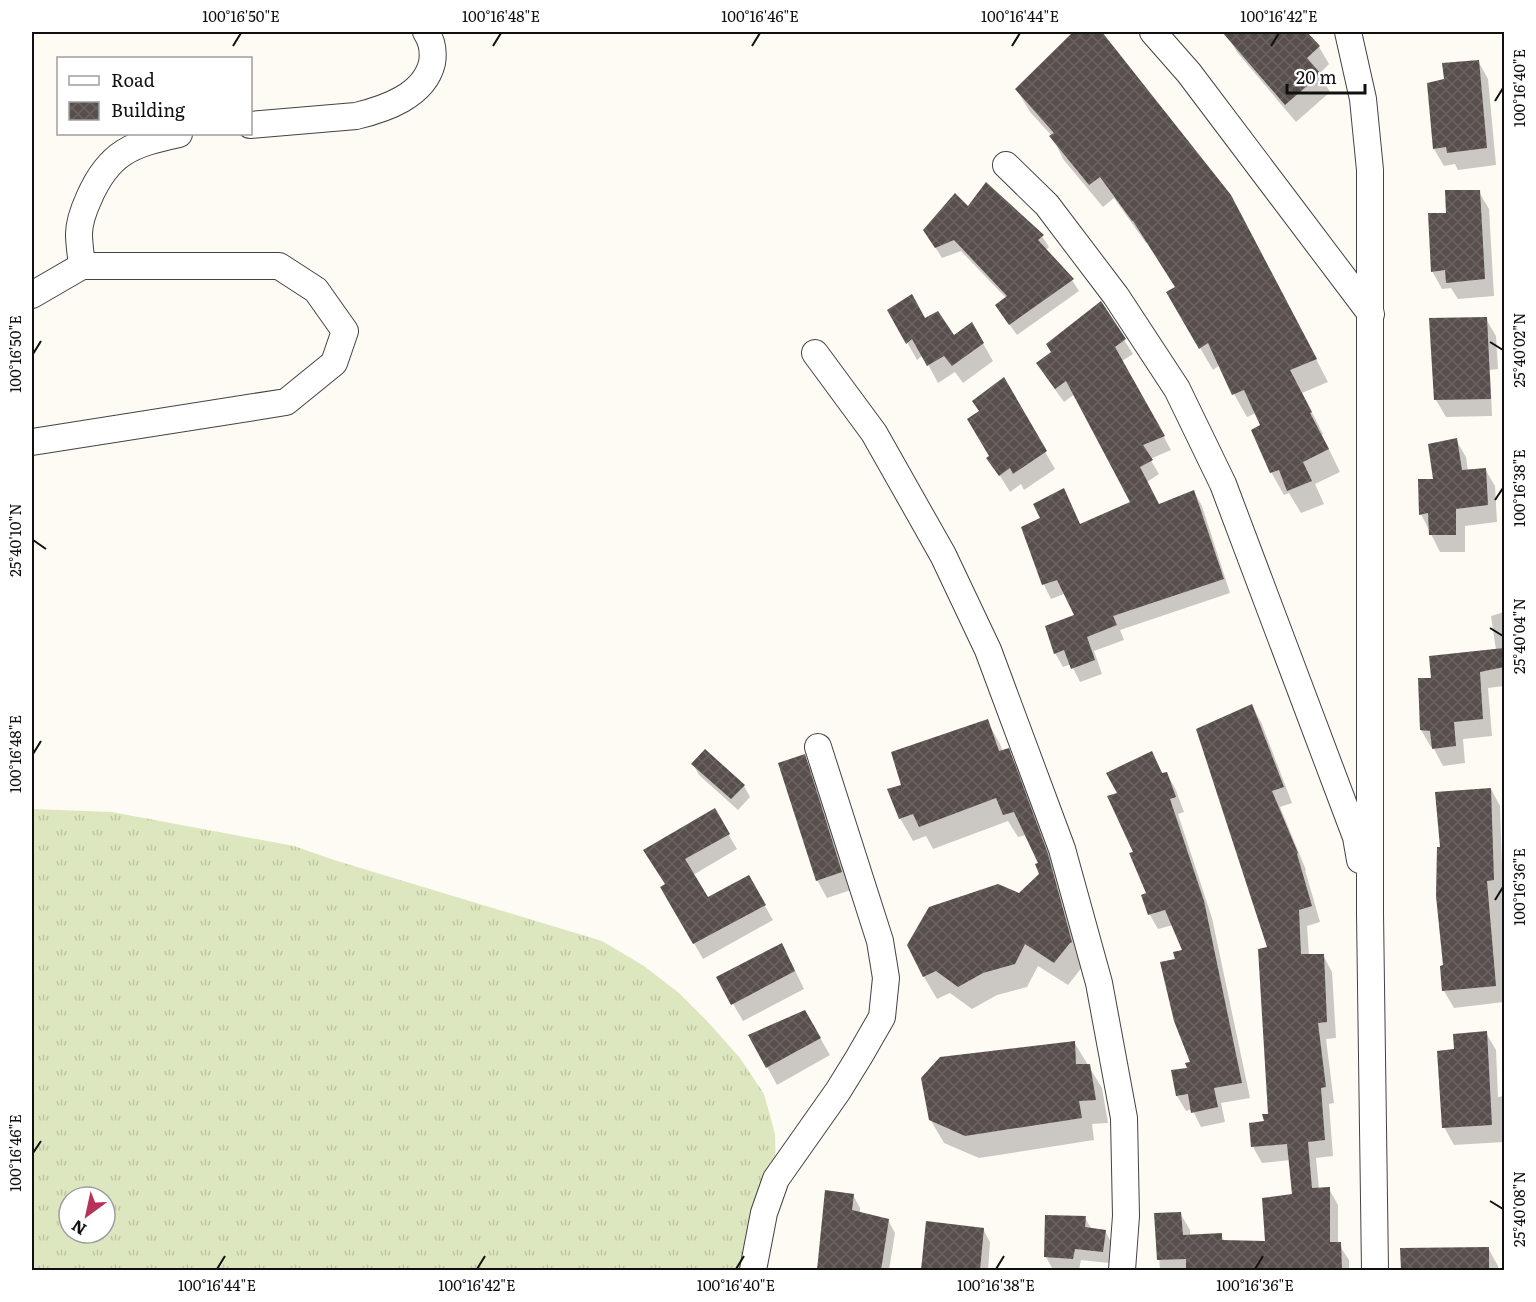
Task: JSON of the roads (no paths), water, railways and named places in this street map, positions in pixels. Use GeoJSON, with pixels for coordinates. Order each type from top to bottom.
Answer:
{"type":"FeatureCollection","features":[{"type":"Feature","properties":{"kind":"street"},"geometry":{"type":"LineString","coordinates":[[252,125],[356,116],[396,103],[416,90],[430,68],[433,49],[426,32]]}},
{"type":"Feature","properties":{"kind":"street"},"geometry":{"type":"LineString","coordinates":[[1153,32],[1189,73],[1371,314]]}},
{"type":"Feature","properties":{"kind":"street"},"geometry":{"type":"LineString","coordinates":[[1348,32],[1363,99],[1370,170],[1370,914],[1375,1270]]}},
{"type":"Feature","properties":{"kind":"street"},"geometry":{"type":"LineString","coordinates":[[82,266],[79,234],[81,221],[93,188],[104,170],[114,159],[136,145],[174,135]]}},
{"type":"Feature","properties":{"kind":"street"},"geometry":{"type":"LineString","coordinates":[[1006,165],[1047,205],[1116,296],[1177,390],[1223,484],[1349,816],[1356,837],[1370,914]]}},
{"type":"Feature","properties":{"kind":"street"},"geometry":{"type":"LineString","coordinates":[[32,295],[82,266],[279,266],[316,290],[345,331],[334,363],[286,402],[32,442]]}},
{"type":"Feature","properties":{"kind":"street"},"geometry":{"type":"LineString","coordinates":[[815,353],[874,433],[943,555],[988,650],[1062,849],[1099,983],[1124,1119],[1126,1216],[1122,1270]]}},
{"type":"Feature","properties":{"kind":"street"},"geometry":{"type":"LineString","coordinates":[[753,1270],[764,1213],[776,1179],[838,1091],[882,1017],[886,978],[880,941],[818,747]]}}]}
